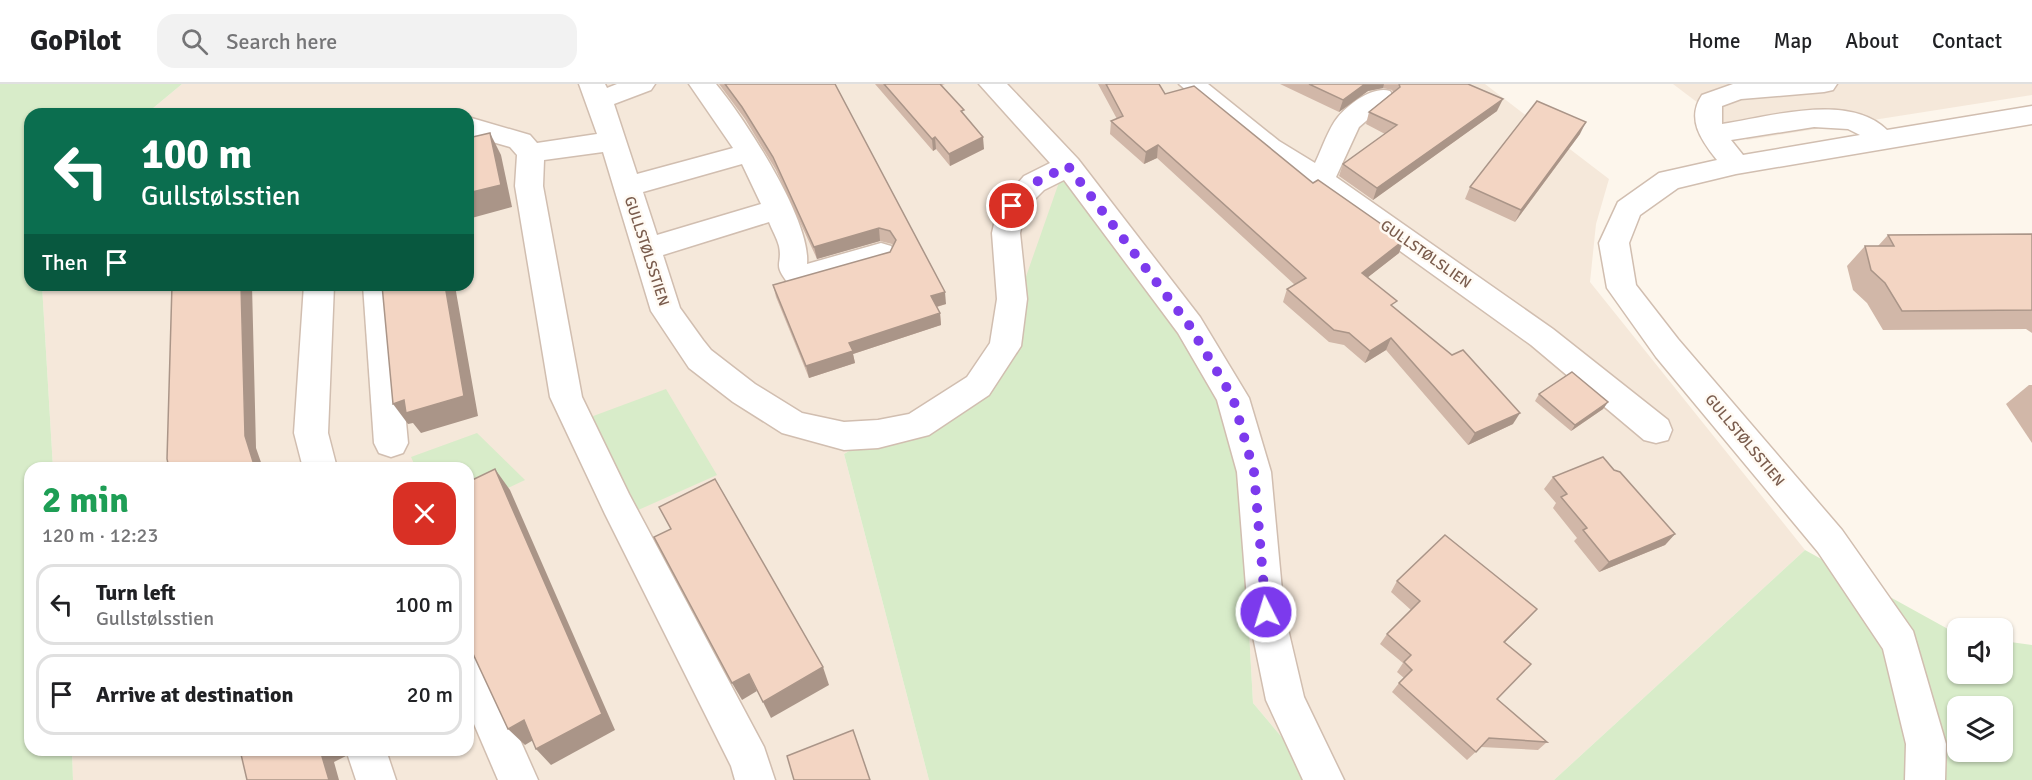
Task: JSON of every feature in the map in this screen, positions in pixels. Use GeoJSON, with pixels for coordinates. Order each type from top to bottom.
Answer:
{"type":"FeatureCollection","features":[{"type":"Feature","properties":{"kind":"street"},"geometry":{"type":"LineString","coordinates":[[596,92],[642,84]]}},
{"type":"Feature","properties":{"kind":"street"},"geometry":{"type":"LineString","coordinates":[[702,84],[721,107],[750,153],[778,209],[794,248],[792,267],[799,275],[813,274],[881,254]]}},
{"type":"Feature","properties":{"kind":"street"},"geometry":{"type":"LineString","coordinates":[[992,84],[1068,166],[1189,325],[1233,398],[1254,472],[1266,612],[1285,700],[1324,780]]}},
{"type":"Feature","properties":{"kind":"street","name":"GULLSTØLSLIEN"},"geometry":{"type":"LineString","coordinates":[[1192,84],[1269,147],[1321,180],[1542,337],[1656,430]]}},
{"type":"Feature","properties":{"kind":"street"},"geometry":{"type":"LineString","coordinates":[[1736,165],[1712,135],[1706,111],[1711,101],[1738,91],[1824,84]]}},
{"type":"Feature","properties":{"kind":"street","name":"GULLSTØLSSTIEN"},"geometry":{"type":"LineString","coordinates":[[596,92],[666,311],[700,359],[744,393],[794,424],[844,436],[879,434],[917,426],[978,386],[1005,346],[1012,299],[1006,232],[1012,206],[1034,183],[1068,166]]}},
{"type":"Feature","properties":{"kind":"street"},"geometry":{"type":"LineString","coordinates":[[1321,180],[1348,122],[1381,97]]}},
{"type":"Feature","properties":{"kind":"street","name":"GULLSTØLSSTIEN"},"geometry":{"type":"LineString","coordinates":[[1925,780],[1926,744],[1900,643],[1830,541],[1667,348],[1622,288],[1614,243],[1628,209],[1670,180],[1736,165],[2032,115]]}},
{"type":"Feature","properties":{"kind":"street"},"geometry":{"type":"LineString","coordinates":[[1712,135],[1828,118],[1859,124],[1868,128],[1882,141]]}},
{"type":"Feature","properties":{"kind":"street"},"geometry":{"type":"LineString","coordinates":[[474,128],[520,141],[531,153],[529,186],[566,397],[617,504],[750,761],[755,780]]}},
{"type":"Feature","properties":{"kind":"street"},"geometry":{"type":"LineString","coordinates":[[531,153],[613,141]]}},
{"type":"Feature","properties":{"kind":"street"},"geometry":{"type":"LineString","coordinates":[[626,187],[750,153]]}},
{"type":"Feature","properties":{"kind":"street"},"geometry":{"type":"LineString","coordinates":[[646,248],[667,244],[778,209]]}},
{"type":"Feature","properties":{"kind":"street"},"geometry":{"type":"LineString","coordinates":[[319,462],[311,434],[320,291]]}},
{"type":"Feature","properties":{"kind":"street"},"geometry":{"type":"LineString","coordinates":[[378,291],[391,443]]}},
{"type":"Feature","properties":{"kind":"street"},"geometry":{"type":"LineString","coordinates":[[474,679],[518,780]]}},
{"type":"Feature","properties":{"kind":"street"},"geometry":{"type":"LineString","coordinates":[[368,756],[376,780]]}},
{"type":"Feature","properties":{"kind":"shaded area"},"geometry":{"type":"Polygon","coordinates":[[[182,84],[1485,84],[1609,179],[1596,224],[1590,282],[1805,550],[1554,780],[1318,780],[1253,703],[1237,415],[995,365],[844,454],[929,780],[73,780],[72,756],[474,756],[474,462],[53,462],[42,291],[474,291],[474,108],[153,108],[182,84]]]}},
{"type":"Feature","properties":{"kind":"shaded area"},"geometry":{"type":"Polygon","coordinates":[[[1673,84],[2032,84],[2032,95],[1747,140],[1673,84]]]}},
{"type":"Feature","properties":{"kind":"green space"},"geometry":{"type":"Polygon","coordinates":[[[0,84],[182,84],[153,108],[24,108],[24,291],[42,291],[53,462],[24,462],[24,756],[72,756],[73,780],[0,780],[0,84]]]}},
{"type":"Feature","properties":{"kind":"green space"},"geometry":{"type":"Polygon","coordinates":[[[1064,168],[1237,415],[1253,703],[1318,780],[929,780],[844,454],[995,365],[1064,168]]]}},
{"type":"Feature","properties":{"kind":"green space"},"geometry":{"type":"Polygon","coordinates":[[[666,389],[717,475],[636,511],[588,418],[666,389]]]}},
{"type":"Feature","properties":{"kind":"green space"},"geometry":{"type":"Polygon","coordinates":[[[477,433],[525,480],[474,504],[474,462],[413,462],[411,457],[477,433]]]}},
{"type":"Feature","properties":{"kind":"green space"},"geometry":{"type":"Polygon","coordinates":[[[1805,550],[1947,628],[1947,684],[2013,684],[2013,642],[2032,645],[2032,780],[1554,780],[1805,550]]]}},
{"type":"Feature","properties":{"kind":"building"},"geometry":{"type":"Polygon","coordinates":[[[725,84],[835,84],[945,292],[931,296],[940,313],[849,343],[853,351],[806,366],[773,285],[890,252],[896,240],[890,231],[879,228],[814,247],[773,157],[725,84]]]}},
{"type":"Feature","properties":{"kind":"building"},"geometry":{"type":"Polygon","coordinates":[[[884,84],[940,84],[964,110],[961,111],[983,137],[949,154],[935,137],[932,139],[884,84]]]}},
{"type":"Feature","properties":{"kind":"building"},"geometry":{"type":"Polygon","coordinates":[[[1106,84],[1159,84],[1165,94],[1194,86],[1313,183],[1318,180],[1404,240],[1362,273],[1397,301],[1391,305],[1452,355],[1463,350],[1520,413],[1475,433],[1391,338],[1370,351],[1349,333],[1334,330],[1287,289],[1306,278],[1158,145],[1146,152],[1111,121],[1123,116],[1106,84]]]}},
{"type":"Feature","properties":{"kind":"building"},"geometry":{"type":"Polygon","coordinates":[[[1309,84],[1365,84],[1343,100],[1309,84]]]}},
{"type":"Feature","properties":{"kind":"building"},"geometry":{"type":"Polygon","coordinates":[[[1399,84],[1468,84],[1503,99],[1377,188],[1343,164],[1397,125],[1369,112],[1400,87],[1399,84]]]}},
{"type":"Feature","properties":{"kind":"building"},"geometry":{"type":"Polygon","coordinates":[[[1537,101],[1586,122],[1521,210],[1470,187],[1537,101]]]}},
{"type":"Feature","properties":{"kind":"building"},"geometry":{"type":"Polygon","coordinates":[[[490,133],[501,185],[474,192],[474,137],[490,133]]]}},
{"type":"Feature","properties":{"kind":"building"},"geometry":{"type":"Polygon","coordinates":[[[2032,234],[2032,310],[1902,311],[1885,283],[1871,270],[1865,246],[1894,246],[1888,235],[2032,234]]]}},
{"type":"Feature","properties":{"kind":"building"},"geometry":{"type":"Polygon","coordinates":[[[172,291],[241,291],[245,436],[253,462],[168,462],[172,291]]]}},
{"type":"Feature","properties":{"kind":"building"},"geometry":{"type":"Polygon","coordinates":[[[383,291],[446,291],[464,396],[406,413],[404,400],[393,404],[383,291]]]}},
{"type":"Feature","properties":{"kind":"building"},"geometry":{"type":"Polygon","coordinates":[[[1572,372],[1608,402],[1575,425],[1539,394],[1572,372]]]}},
{"type":"Feature","properties":{"kind":"building"},"geometry":{"type":"Polygon","coordinates":[[[1603,457],[1614,470],[1620,472],[1675,534],[1609,562],[1583,530],[1587,528],[1561,497],[1567,494],[1553,477],[1603,457]]]}},
{"type":"Feature","properties":{"kind":"building"},"geometry":{"type":"Polygon","coordinates":[[[495,469],[602,714],[536,749],[524,720],[508,729],[474,656],[474,479],[495,469]]]}},
{"type":"Feature","properties":{"kind":"building"},"geometry":{"type":"Polygon","coordinates":[[[715,479],[823,667],[763,702],[749,674],[732,683],[654,537],[671,529],[659,507],[715,479]]]}},
{"type":"Feature","properties":{"kind":"building"},"geometry":{"type":"Polygon","coordinates":[[[1445,535],[1537,609],[1504,642],[1531,664],[1497,699],[1547,742],[1489,738],[1476,752],[1399,683],[1412,670],[1404,662],[1411,655],[1387,634],[1420,601],[1397,581],[1445,535]]]}},
{"type":"Feature","properties":{"kind":"building"},"geometry":{"type":"Polygon","coordinates":[[[853,730],[870,780],[794,780],[787,756],[853,730]]]}},
{"type":"Feature","properties":{"kind":"building"},"geometry":{"type":"Polygon","coordinates":[[[241,756],[322,756],[329,780],[247,780],[241,756]]]}},
{"type":"Feature","properties":{"kind":"route"},"geometry":{"type":"LineString","coordinates":[[1012,206],[1034,183],[1068,166],[1119,230],[1189,325],[1233,398],[1254,472],[1266,612]]}}]}
